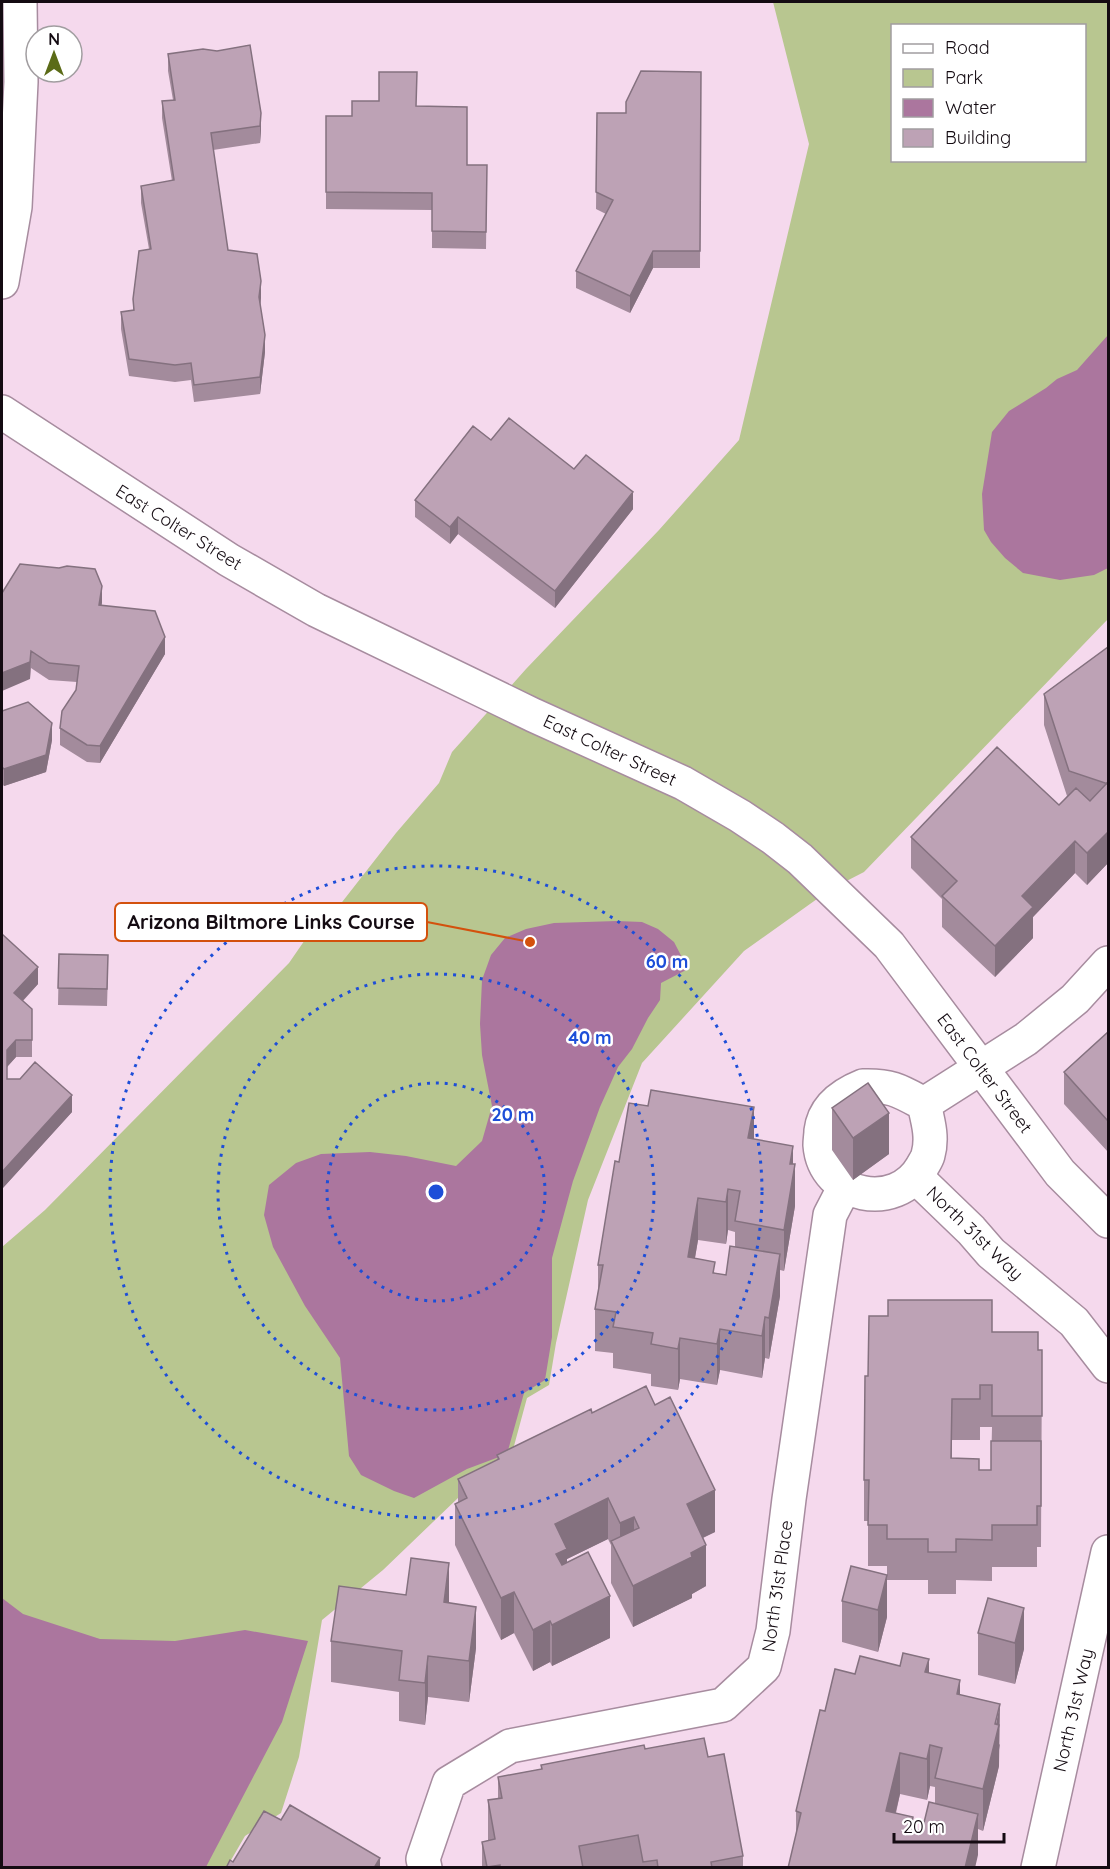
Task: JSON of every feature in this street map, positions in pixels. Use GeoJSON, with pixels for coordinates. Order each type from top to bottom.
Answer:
{"type":"FeatureCollection","features":[{"type":"Feature","properties":{"kind":"street"},"geometry":{"type":"LineString","coordinates":[[2,282],[15,207],[21,82],[20,2]]}},
{"type":"Feature","properties":{"kind":"street","name":"East Colter Street"},"geometry":{"type":"LineString","coordinates":[[2,412],[229,560],[316,610],[533,715],[683,783],[773,838],[800,859],[889,945],[1060,1173],[1108,1221]]}},
{"type":"Feature","properties":{"kind":"street"},"geometry":{"type":"LineString","coordinates":[[924,1104],[1026,1039],[1067,1005],[1108,963]]}},
{"type":"Feature","properties":{"kind":"street"},"geometry":{"type":"LineString","coordinates":[[863,1086],[882,1086],[899,1090],[924,1104],[931,1138],[928,1156],[916,1177],[906,1186],[888,1194],[863,1194],[845,1186],[828,1169],[820,1145],[822,1124],[833,1104],[847,1092],[863,1086]]}},
{"type":"Feature","properties":{"kind":"street","name":"North 31st Way"},"geometry":{"type":"LineString","coordinates":[[916,1177],[971,1230],[991,1253],[1074,1322],[1108,1366]]}},
{"type":"Feature","properties":{"kind":"street","name":"North 31st Place"},"geometry":{"type":"LineString","coordinates":[[425,1868],[423,1859],[449,1783],[510,1746],[723,1705],[765,1667],[773,1631],[789,1499],[830,1215],[845,1186]]}},
{"type":"Feature","properties":{"kind":"street","name":"North 31st Way"},"geometry":{"type":"LineString","coordinates":[[1038,1868],[1108,1552]]}},
{"type":"Feature","properties":{"kind":"green space"},"geometry":{"type":"Polygon","coordinates":[[[773,2],[1108,2],[1108,619],[864,872],[831,889],[744,951],[642,1063],[588,1200],[556,1343],[549,1385],[527,1398],[511,1457],[483,1474],[383,1570],[322,1620],[299,1757],[281,1813],[245,1836],[227,1867],[2,1867],[2,1247],[45,1210],[289,963],[309,934],[339,906],[396,833],[439,783],[452,752],[526,669],[659,530],[739,440],[809,144],[773,2]]]}},
{"type":"Feature","properties":{"kind":"water"},"geometry":{"type":"Polygon","coordinates":[[[1108,335],[1108,568],[1094,575],[1060,580],[1023,573],[1005,558],[984,530],[982,494],[992,432],[1009,411],[1057,379],[1077,370],[1108,335]]]}},
{"type":"Feature","properties":{"kind":"water"},"geometry":{"type":"Polygon","coordinates":[[[642,922],[658,929],[674,942],[688,969],[661,983],[660,1000],[632,1049],[618,1067],[600,1107],[573,1181],[552,1258],[552,1337],[545,1380],[524,1393],[507,1454],[467,1469],[414,1498],[394,1491],[361,1475],[349,1456],[340,1358],[305,1306],[273,1247],[264,1215],[269,1185],[296,1163],[321,1154],[370,1152],[406,1156],[456,1166],[482,1141],[492,1106],[482,1055],[480,1024],[482,980],[491,955],[505,938],[526,929],[554,923],[642,922]]]}},
{"type":"Feature","properties":{"kind":"water"},"geometry":{"type":"Polygon","coordinates":[[[2,1598],[23,1614],[100,1639],[175,1641],[245,1630],[308,1641],[282,1722],[206,1867],[2,1867],[2,1598]]]}},
{"type":"Feature","properties":{"kind":"building"},"geometry":{"type":"Polygon","coordinates":[[[250,45],[261,113],[260,126],[211,133],[228,250],[257,254],[261,281],[259,297],[265,335],[260,377],[194,385],[191,363],[175,365],[129,359],[121,312],[134,310],[133,299],[139,251],[151,249],[141,186],[174,180],[162,101],[175,100],[168,54],[203,49],[217,51],[250,45]]]}},
{"type":"Feature","properties":{"kind":"building"},"geometry":{"type":"Polygon","coordinates":[[[641,71],[701,72],[700,251],[653,251],[630,296],[576,271],[613,200],[596,192],[597,113],[626,113],[626,102],[641,71]]]}},
{"type":"Feature","properties":{"kind":"building"},"geometry":{"type":"Polygon","coordinates":[[[379,72],[417,72],[416,106],[467,107],[467,165],[487,165],[486,232],[432,231],[432,193],[326,192],[326,116],[352,116],[352,101],[379,101],[379,72]]]}},
{"type":"Feature","properties":{"kind":"building"},"geometry":{"type":"Polygon","coordinates":[[[509,418],[574,469],[586,455],[633,492],[555,591],[458,517],[450,527],[415,500],[473,426],[491,440],[509,418]]]}},
{"type":"Feature","properties":{"kind":"building"},"geometry":{"type":"Polygon","coordinates":[[[20,564],[95,569],[102,586],[99,605],[155,611],[165,637],[100,746],[87,745],[60,728],[62,711],[76,690],[79,666],[49,663],[31,651],[30,662],[2,673],[2,593],[20,564]]]}},
{"type":"Feature","properties":{"kind":"building"},"geometry":{"type":"Polygon","coordinates":[[[1108,647],[1108,784],[1069,771],[1044,694],[1108,647]]]}},
{"type":"Feature","properties":{"kind":"building"},"geometry":{"type":"Polygon","coordinates":[[[28,702],[52,723],[46,755],[4,769],[2,767],[2,711],[28,702]]]}},
{"type":"Feature","properties":{"kind":"building"},"geometry":{"type":"Polygon","coordinates":[[[997,747],[1059,805],[1076,788],[1090,801],[1107,783],[1108,832],[1087,853],[1075,841],[1022,896],[1033,907],[995,946],[942,896],[957,881],[911,837],[997,747]]]}},
{"type":"Feature","properties":{"kind":"building"},"geometry":{"type":"Polygon","coordinates":[[[2,934],[38,967],[14,993],[32,1009],[32,1040],[16,1040],[7,1050],[7,1079],[20,1079],[35,1062],[72,1095],[2,1172],[2,934]]]}},
{"type":"Feature","properties":{"kind":"building"},"geometry":{"type":"Polygon","coordinates":[[[59,954],[108,955],[107,989],[58,988],[59,954]]]}},
{"type":"Feature","properties":{"kind":"building"},"geometry":{"type":"Polygon","coordinates":[[[1108,1032],[1108,1121],[1064,1072],[1108,1032]]]}},
{"type":"Feature","properties":{"kind":"building"},"geometry":{"type":"Polygon","coordinates":[[[868,1083],[889,1113],[853,1138],[832,1108],[868,1083]]]}},
{"type":"Feature","properties":{"kind":"building"},"geometry":{"type":"Polygon","coordinates":[[[651,1090],[754,1107],[748,1138],[793,1146],[790,1164],[795,1164],[784,1230],[735,1221],[740,1191],[728,1189],[726,1202],[698,1198],[688,1257],[715,1262],[713,1273],[726,1275],[730,1246],[780,1254],[769,1318],[765,1317],[762,1336],[720,1329],[717,1344],[680,1338],[678,1349],[651,1344],[653,1333],[613,1327],[616,1312],[595,1309],[603,1265],[598,1265],[615,1161],[619,1162],[629,1103],[648,1106],[651,1090]]]}},
{"type":"Feature","properties":{"kind":"building"},"geometry":{"type":"Polygon","coordinates":[[[888,1300],[992,1300],[992,1332],[1038,1332],[1038,1350],[1042,1350],[1042,1416],[992,1416],[992,1385],[980,1385],[980,1399],[952,1399],[951,1458],[979,1459],[979,1470],[991,1470],[991,1441],[1041,1441],[1041,1506],[1037,1506],[1037,1525],[992,1525],[992,1540],[956,1539],[956,1552],[928,1552],[928,1539],[887,1539],[887,1525],[868,1525],[869,1480],[864,1480],[865,1376],[868,1376],[869,1316],[888,1316],[888,1300]]]}},
{"type":"Feature","properties":{"kind":"building"},"geometry":{"type":"Polygon","coordinates":[[[646,1386],[655,1405],[670,1397],[715,1490],[687,1504],[706,1545],[691,1553],[692,1557],[633,1586],[611,1541],[639,1528],[634,1517],[620,1523],[608,1498],[555,1524],[567,1549],[556,1554],[562,1565],[588,1552],[610,1596],[552,1625],[550,1621],[533,1630],[514,1592],[501,1598],[455,1504],[467,1498],[458,1479],[499,1459],[497,1455],[591,1409],[592,1413],[646,1386]]]}},
{"type":"Feature","properties":{"kind":"building"},"geometry":{"type":"Polygon","coordinates":[[[411,1558],[449,1563],[444,1602],[476,1607],[469,1661],[428,1656],[425,1683],[399,1680],[402,1651],[331,1641],[339,1586],[406,1595],[411,1558]]]}},
{"type":"Feature","properties":{"kind":"building"},"geometry":{"type":"Polygon","coordinates":[[[851,1566],[887,1575],[878,1610],[842,1601],[851,1566]]]}},
{"type":"Feature","properties":{"kind":"building"},"geometry":{"type":"Polygon","coordinates":[[[988,1598],[1024,1608],[1015,1643],[978,1633],[988,1598]]]}},
{"type":"Feature","properties":{"kind":"building"},"geometry":{"type":"Polygon","coordinates":[[[903,1653],[929,1659],[925,1672],[960,1680],[957,1694],[1000,1704],[995,1724],[999,1725],[983,1789],[935,1778],[942,1748],[930,1745],[927,1759],[900,1753],[886,1811],[913,1817],[911,1828],[922,1831],[929,1802],[978,1814],[965,1868],[788,1868],[801,1813],[796,1811],[820,1710],[825,1711],[835,1669],[855,1674],[860,1656],[900,1666],[903,1653]]]}},
{"type":"Feature","properties":{"kind":"building"},"geometry":{"type":"Polygon","coordinates":[[[704,1738],[708,1757],[724,1754],[743,1856],[711,1862],[712,1868],[658,1868],[657,1860],[643,1862],[638,1835],[579,1846],[583,1868],[500,1868],[500,1865],[487,1867],[482,1842],[495,1839],[488,1800],[502,1798],[498,1777],[542,1769],[541,1765],[644,1745],[645,1749],[704,1738]]]}},
{"type":"Feature","properties":{"kind":"building"},"geometry":{"type":"Polygon","coordinates":[[[290,1805],[380,1858],[374,1868],[226,1868],[230,1860],[233,1862],[264,1811],[281,1820],[290,1805]]]}},
{"type":"Feature","properties":{"kind":"place","name":"Arizona Biltmore Links Course"},"geometry":{"type":"Point","coordinates":[530,942]}}]}
